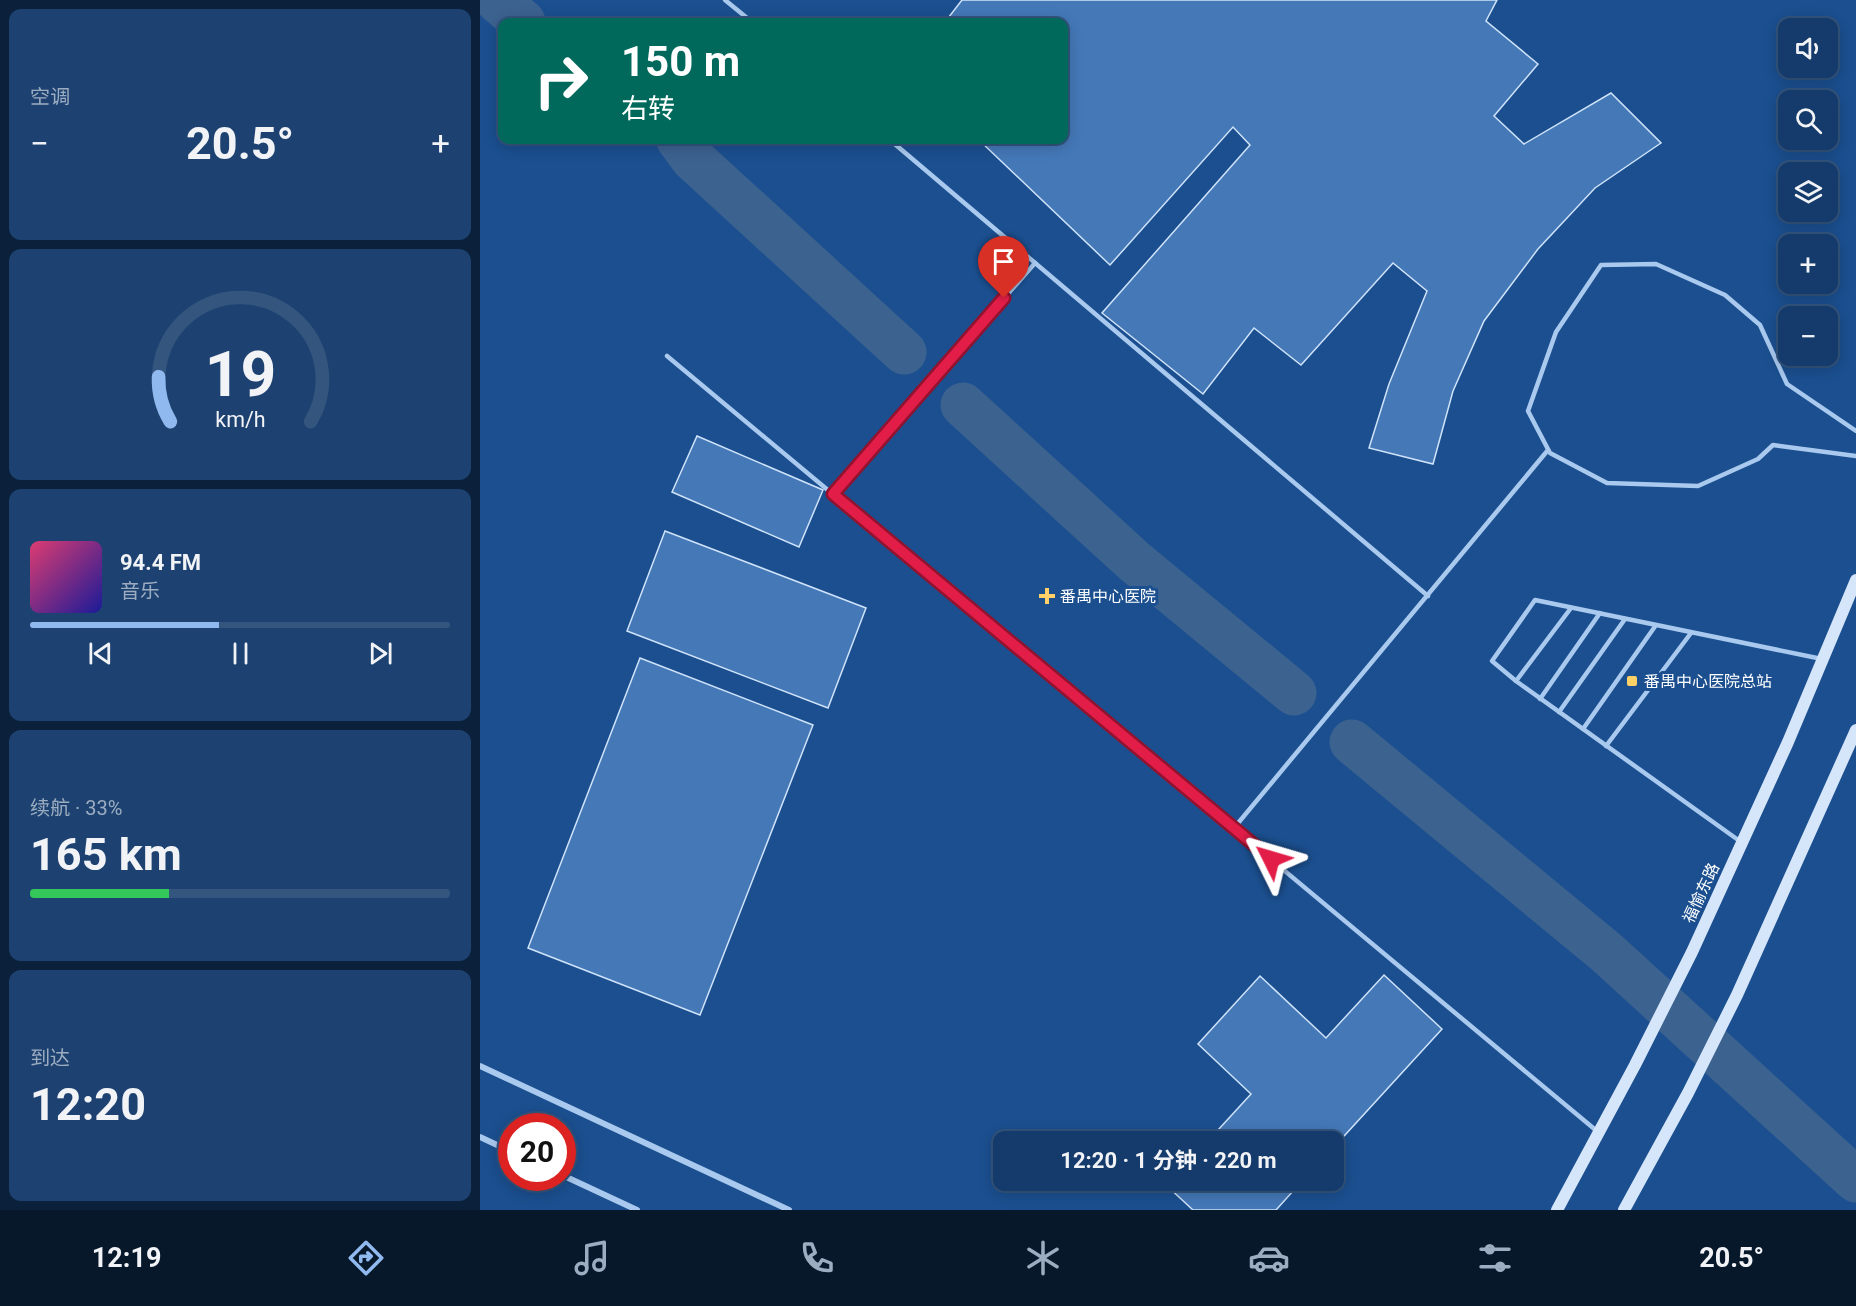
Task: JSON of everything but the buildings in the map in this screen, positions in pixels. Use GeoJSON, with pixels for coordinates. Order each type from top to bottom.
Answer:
{"type":"FeatureCollection","features":[{"type":"Feature","properties":{"kind":"street","name":"福愉东路"},"geometry":{"type":"LineString","coordinates":[[1557,1210],[1635,1065],[1692,952],[1824,660],[1856,580]]}},
{"type":"Feature","properties":{"kind":"street"},"geometry":{"type":"LineString","coordinates":[[1624,1210],[1688,1093],[1737,995],[1856,730]]}},
{"type":"Feature","properties":{"kind":"street"},"geometry":{"type":"LineString","coordinates":[[480,1066],[789,1210]]}},
{"type":"Feature","properties":{"kind":"street"},"geometry":{"type":"LineString","coordinates":[[480,1137],[498,1145]]}},
{"type":"Feature","properties":{"kind":"street"},"geometry":{"type":"LineString","coordinates":[[576,1182],[637,1210]]}},
{"type":"Feature","properties":{"kind":"lane"},"geometry":{"type":"LineString","coordinates":[[725,0],[747,18]]}},
{"type":"Feature","properties":{"kind":"lane"},"geometry":{"type":"LineString","coordinates":[[895,144],[1428,596]]}},
{"type":"Feature","properties":{"kind":"lane"},"geometry":{"type":"LineString","coordinates":[[833,494],[1035,263]]}},
{"type":"Feature","properties":{"kind":"lane"},"geometry":{"type":"LineString","coordinates":[[1856,431],[1787,384],[1760,325],[1725,295],[1656,264],[1601,266],[1556,332],[1528,411],[1550,453],[1607,483],[1698,486],[1758,459],[1773,444],[1856,456]]}},
{"type":"Feature","properties":{"kind":"lane"},"geometry":{"type":"LineString","coordinates":[[667,356],[1598,1132]]}},
{"type":"Feature","properties":{"kind":"lane"},"geometry":{"type":"LineString","coordinates":[[1234,828],[1548,450]]}},
{"type":"Feature","properties":{"kind":"lane"},"geometry":{"type":"LineString","coordinates":[[1743,843],[1540,699],[1492,661],[1535,600],[1824,660]]}},
{"type":"Feature","properties":{"kind":"lane"},"geometry":{"type":"LineString","coordinates":[[1516,681],[1571,608]]}},
{"type":"Feature","properties":{"kind":"lane"},"geometry":{"type":"LineString","coordinates":[[1540,699],[1600,614]]}},
{"type":"Feature","properties":{"kind":"lane"},"geometry":{"type":"LineString","coordinates":[[1559,712],[1625,619]]}},
{"type":"Feature","properties":{"kind":"lane"},"geometry":{"type":"LineString","coordinates":[[1583,729],[1656,625]]}},
{"type":"Feature","properties":{"kind":"lane"},"geometry":{"type":"LineString","coordinates":[[1606,746],[1691,633]]}},
{"type":"Feature","properties":{"kind":"waterway"},"geometry":{"type":"LineString","coordinates":[[497,0],[518,18]]}},
{"type":"Feature","properties":{"kind":"waterway"},"geometry":{"type":"LineString","coordinates":[[682,144],[693,159],[904,352]]}},
{"type":"Feature","properties":{"kind":"waterway"},"geometry":{"type":"LineString","coordinates":[[963,405],[1135,562],[1294,693]]}},
{"type":"Feature","properties":{"kind":"waterway"},"geometry":{"type":"LineString","coordinates":[[1352,742],[1606,952],[1856,1180]]}},
{"type":"Feature","properties":{"kind":"place","name":"番禺中心医院"},"geometry":{"type":"Point","coordinates":[1047,596]}},
{"type":"Feature","properties":{"kind":"place","name":"番禺中心医院总站"},"geometry":{"type":"Point","coordinates":[1632,681]}},
{"type":"Feature","properties":{"kind":"route"},"geometry":{"type":"LineString","coordinates":[[1004,298],[833,494],[1271,859]]}}]}
